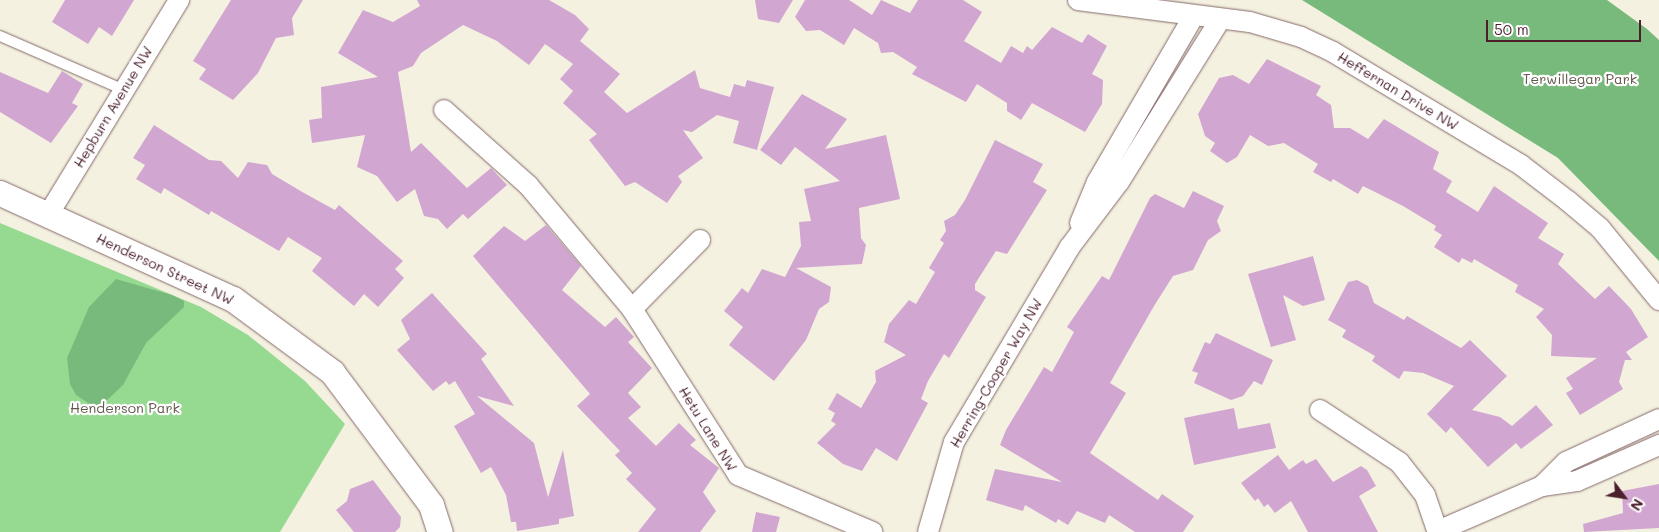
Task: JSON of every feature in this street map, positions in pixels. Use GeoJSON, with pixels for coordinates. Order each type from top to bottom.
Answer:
{"type":"FeatureCollection","features":[{"type":"Feature","properties":{"kind":"street","name":"Hepburn Avenue NW"},"geometry":{"type":"LineString","coordinates":[[48,215],[179,0]]}},
{"type":"Feature","properties":{"kind":"street","name":"Heffernan Drive NW"},"geometry":{"type":"LineString","coordinates":[[1078,0],[1220,20],[1250,22],[1301,37],[1521,165],[1600,228],[1659,300]]}},
{"type":"Feature","properties":{"kind":"street","name":"Herring-Cooper Way NW"},"geometry":{"type":"LineString","coordinates":[[1069,248],[1096,182],[1193,16]]}},
{"type":"Feature","properties":{"kind":"street","name":"Herring-Cooper Way NW"},"geometry":{"type":"LineString","coordinates":[[928,532],[954,442],[1069,248],[1119,182],[1220,20]]}},
{"type":"Feature","properties":{"kind":"street","name":"Hetu Lane NW"},"geometry":{"type":"LineString","coordinates":[[444,110],[528,185],[632,309],[738,475],[872,532]]}},
{"type":"Feature","properties":{"kind":"street","name":"Henderson Street NW"},"geometry":{"type":"LineString","coordinates":[[0,193],[233,299],[332,372],[431,505],[440,532]]}},
{"type":"Feature","properties":{"kind":"street"},"geometry":{"type":"LineString","coordinates":[[632,309],[700,240]]}},
{"type":"Feature","properties":{"kind":"street"},"geometry":{"type":"LineString","coordinates":[[1320,410],[1400,462],[1425,495],[1438,532],[1542,486],[1577,481],[1659,445]]}},
{"type":"Feature","properties":{"kind":"street"},"geometry":{"type":"LineString","coordinates":[[1542,486],[1566,462],[1659,419]]}},
{"type":"Feature","properties":{"kind":"lane"},"geometry":{"type":"LineString","coordinates":[[0,36],[124,90]]}},
{"type":"Feature","properties":{"kind":"green space","name":"Terwillegar Park"},"geometry":{"type":"Polygon","coordinates":[[[1302,0],[1607,0],[1647,29],[1659,40],[1659,261],[1558,158],[1302,0]]]}},
{"type":"Feature","properties":{"kind":"green space","name":"Henderson Park"},"geometry":{"type":"Polygon","coordinates":[[[0,223],[201,307],[248,335],[305,381],[345,424],[280,532],[0,532],[0,223]]]}},
{"type":"Feature","properties":{"kind":"green space"},"geometry":{"type":"Polygon","coordinates":[[[116,279],[172,295],[184,301],[184,307],[146,343],[123,385],[101,406],[91,405],[76,395],[70,384],[67,358],[89,307],[116,279]]]}},
{"type":"Feature","properties":{"kind":"building"},"geometry":{"type":"Polygon","coordinates":[[[65,0],[134,0],[112,36],[99,27],[88,44],[52,22],[65,0]]]}},
{"type":"Feature","properties":{"kind":"building"},"geometry":{"type":"Polygon","coordinates":[[[231,0],[303,0],[292,18],[294,35],[276,38],[258,73],[233,100],[199,79],[206,69],[193,61],[231,0]]]}},
{"type":"Feature","properties":{"kind":"building"},"geometry":{"type":"Polygon","coordinates":[[[417,0],[549,0],[575,15],[589,29],[580,41],[620,74],[604,92],[627,113],[695,70],[700,88],[730,97],[734,84],[745,87],[747,80],[774,87],[757,150],[733,143],[739,121],[717,115],[692,132],[683,130],[703,158],[678,176],[682,182],[667,203],[635,182],[625,186],[589,140],[597,134],[563,103],[573,91],[560,79],[573,64],[545,44],[529,65],[497,41],[463,25],[421,53],[413,66],[398,72],[411,152],[421,143],[467,188],[491,168],[507,185],[468,219],[463,214],[447,229],[438,219],[424,216],[415,189],[397,202],[377,176],[357,167],[365,135],[312,143],[309,120],[322,118],[321,87],[378,77],[338,53],[363,10],[393,22],[420,6],[417,0]]]}},
{"type":"Feature","properties":{"kind":"building"},"geometry":{"type":"Polygon","coordinates":[[[755,0],[793,0],[779,23],[758,19],[755,0]]]}},
{"type":"Feature","properties":{"kind":"building"},"geometry":{"type":"Polygon","coordinates":[[[805,0],[849,0],[872,15],[881,0],[910,13],[918,0],[963,0],[982,12],[964,41],[1001,63],[1011,46],[1023,53],[1027,46],[1032,50],[1052,27],[1082,43],[1088,34],[1107,46],[1092,74],[1103,80],[1102,104],[1085,132],[1032,103],[1021,120],[1007,111],[1007,103],[977,84],[966,102],[912,74],[917,67],[893,52],[881,53],[878,43],[854,28],[844,45],[820,30],[806,31],[795,17],[805,0]]]}},
{"type":"Feature","properties":{"kind":"building"},"geometry":{"type":"Polygon","coordinates":[[[1267,59],[1321,86],[1316,95],[1331,105],[1334,128],[1350,128],[1368,139],[1384,119],[1439,152],[1433,169],[1452,181],[1446,192],[1478,212],[1494,186],[1548,223],[1538,238],[1564,254],[1558,264],[1595,299],[1609,286],[1631,309],[1648,337],[1626,352],[1632,360],[1625,360],[1619,382],[1623,389],[1580,415],[1566,393],[1573,389],[1566,378],[1597,358],[1551,356],[1552,335],[1536,317],[1544,309],[1515,292],[1518,285],[1474,259],[1472,263],[1462,258],[1459,263],[1434,247],[1442,235],[1434,230],[1436,226],[1403,206],[1363,186],[1358,194],[1333,179],[1331,182],[1313,172],[1318,164],[1284,143],[1268,146],[1250,135],[1237,157],[1227,163],[1210,151],[1215,143],[1205,136],[1198,114],[1219,78],[1233,75],[1249,84],[1267,59]]]}},
{"type":"Feature","properties":{"kind":"building"},"geometry":{"type":"Polygon","coordinates":[[[62,71],[83,84],[72,103],[78,106],[51,143],[0,112],[0,72],[48,93],[62,71]]]}},
{"type":"Feature","properties":{"kind":"building"},"geometry":{"type":"Polygon","coordinates":[[[802,94],[847,119],[825,149],[886,135],[900,199],[859,208],[861,238],[866,245],[862,264],[796,268],[831,287],[829,302],[819,309],[806,340],[774,381],[729,345],[743,327],[724,311],[742,288],[748,293],[762,269],[785,277],[801,246],[799,222],[811,221],[804,189],[840,181],[795,147],[781,165],[760,150],[802,94]]]}},
{"type":"Feature","properties":{"kind":"building"},"geometry":{"type":"Polygon","coordinates":[[[154,125],[209,160],[221,161],[238,178],[248,162],[267,165],[272,174],[304,193],[335,210],[339,205],[403,261],[395,269],[404,278],[378,307],[364,294],[354,306],[312,271],[322,258],[288,237],[279,251],[211,211],[209,215],[164,188],[161,194],[136,179],[145,165],[133,158],[154,125]]]}},
{"type":"Feature","properties":{"kind":"building"},"geometry":{"type":"Polygon","coordinates":[[[995,140],[1043,164],[1033,182],[1047,190],[1007,254],[996,251],[975,284],[975,290],[986,297],[949,358],[944,354],[928,381],[921,399],[928,403],[897,461],[876,448],[862,471],[843,464],[817,443],[836,424],[831,421],[835,413],[828,409],[837,393],[861,408],[876,382],[875,371],[906,355],[884,342],[889,324],[909,300],[916,304],[935,272],[929,268],[944,243],[940,240],[946,231],[944,221],[955,215],[965,200],[995,140]]]}},
{"type":"Feature","properties":{"kind":"building"},"geometry":{"type":"Polygon","coordinates":[[[1193,191],[1224,206],[1217,221],[1221,231],[1208,240],[1193,270],[1173,276],[1154,306],[1110,383],[1126,393],[1090,453],[1158,500],[1162,494],[1194,516],[1183,532],[1135,532],[1109,515],[1105,523],[1077,511],[1068,525],[1058,519],[1056,523],[1025,505],[1023,511],[986,500],[995,469],[1062,482],[1000,445],[1006,430],[1044,367],[1052,372],[1074,332],[1067,327],[1102,276],[1109,280],[1150,198],[1155,194],[1184,208],[1193,191]]]}},
{"type":"Feature","properties":{"kind":"building"},"geometry":{"type":"Polygon","coordinates":[[[546,225],[581,266],[562,290],[605,327],[616,317],[634,337],[628,342],[652,368],[628,393],[641,407],[628,418],[656,446],[679,423],[696,440],[690,445],[719,468],[703,492],[716,511],[700,532],[638,532],[656,509],[626,479],[632,473],[615,455],[620,451],[577,406],[590,394],[473,256],[504,226],[525,241],[546,225]]]}},
{"type":"Feature","properties":{"kind":"building"},"geometry":{"type":"Polygon","coordinates":[[[1313,256],[1325,300],[1303,306],[1283,295],[1296,340],[1271,347],[1248,274],[1313,256]]]}},
{"type":"Feature","properties":{"kind":"building"},"geometry":{"type":"Polygon","coordinates":[[[1357,280],[1368,286],[1374,303],[1404,320],[1407,316],[1461,348],[1470,340],[1507,376],[1472,410],[1500,417],[1512,426],[1536,405],[1553,425],[1521,449],[1516,443],[1488,467],[1451,427],[1446,433],[1427,414],[1454,386],[1423,373],[1404,371],[1399,379],[1372,361],[1375,356],[1342,337],[1346,330],[1328,320],[1348,282],[1357,280]]]}},
{"type":"Feature","properties":{"kind":"building"},"geometry":{"type":"Polygon","coordinates":[[[432,293],[487,354],[481,359],[514,406],[477,396],[534,443],[548,497],[563,450],[574,516],[559,519],[559,524],[517,531],[516,522],[511,522],[506,495],[491,467],[481,473],[454,426],[475,414],[455,381],[449,385],[446,381],[433,391],[397,350],[410,339],[401,320],[432,293]]]}},
{"type":"Feature","properties":{"kind":"building"},"geometry":{"type":"Polygon","coordinates":[[[1216,333],[1273,360],[1262,385],[1254,381],[1243,396],[1231,400],[1194,383],[1198,373],[1192,371],[1205,342],[1210,344],[1216,333]]]}},
{"type":"Feature","properties":{"kind":"building"},"geometry":{"type":"Polygon","coordinates":[[[1234,408],[1238,429],[1270,423],[1276,448],[1194,465],[1184,418],[1234,408]]]}},
{"type":"Feature","properties":{"kind":"building"},"geometry":{"type":"Polygon","coordinates":[[[1278,455],[1289,470],[1303,460],[1306,464],[1316,459],[1333,482],[1361,466],[1367,470],[1376,486],[1359,496],[1378,532],[1308,532],[1291,501],[1275,513],[1268,504],[1264,507],[1258,498],[1255,501],[1241,483],[1278,455]]]}},
{"type":"Feature","properties":{"kind":"building"},"geometry":{"type":"Polygon","coordinates":[[[373,480],[401,517],[400,527],[395,532],[354,532],[336,510],[347,501],[350,489],[373,480]]]}},
{"type":"Feature","properties":{"kind":"building"},"geometry":{"type":"Polygon","coordinates":[[[1659,484],[1659,528],[1584,532],[1583,524],[1623,513],[1622,491],[1659,484]]]}},
{"type":"Feature","properties":{"kind":"building"},"geometry":{"type":"Polygon","coordinates":[[[756,512],[780,517],[776,532],[752,532],[756,512]]]}}]}
